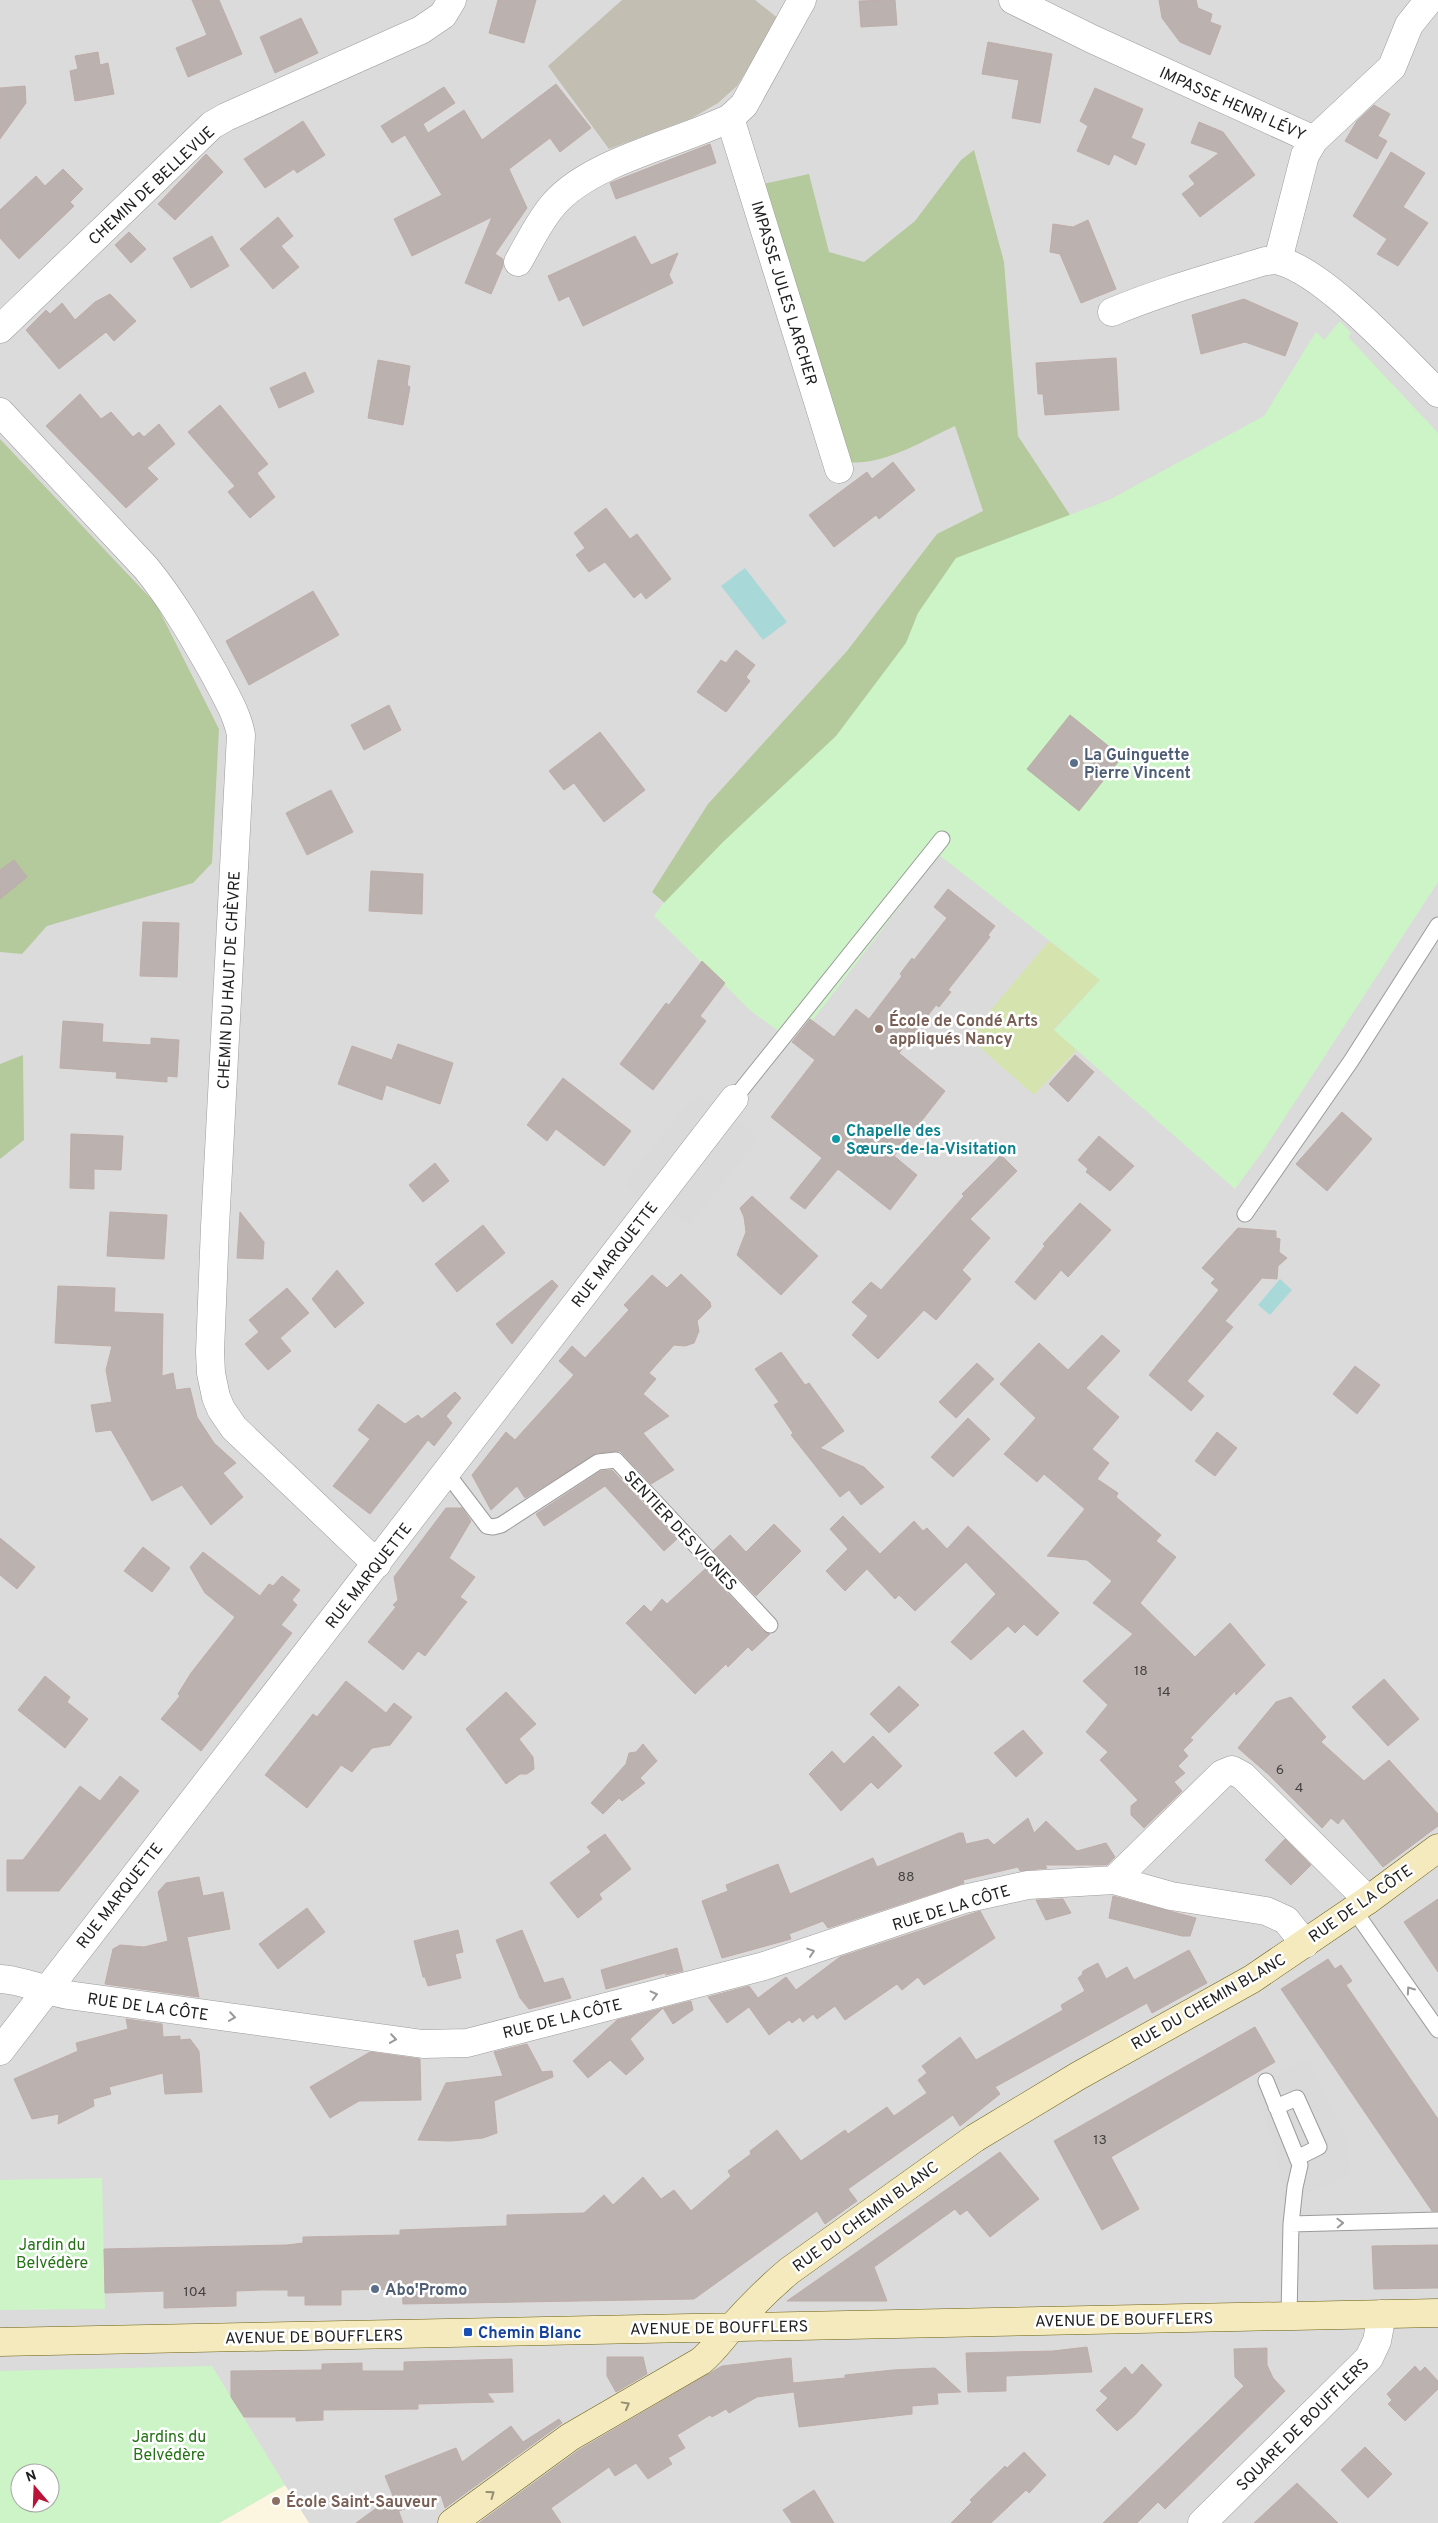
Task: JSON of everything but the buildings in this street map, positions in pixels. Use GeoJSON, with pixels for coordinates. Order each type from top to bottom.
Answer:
{"type":"FeatureCollection","features":[{"type":"Feature","properties":{"kind":"street","name":"CHEMIN DE BELLEVUE"},"geometry":{"type":"LineString","coordinates":[[0,329],[212,126],[226,117],[421,30],[443,15],[452,0]]}},
{"type":"Feature","properties":{"kind":"street"},"geometry":{"type":"LineString","coordinates":[[518,262],[554,204],[566,193],[604,169],[730,118],[744,105],[802,0]]}},
{"type":"Feature","properties":{"kind":"street","name":"IMPASSE HENRI LÉVY"},"geometry":{"type":"LineString","coordinates":[[1013,0],[1092,39],[1314,140],[1392,67],[1409,25],[1429,0]]}},
{"type":"Feature","properties":{"kind":"street","name":"IMPASSE JULES LARCHER"},"geometry":{"type":"LineString","coordinates":[[730,118],[839,469]]}},
{"type":"Feature","properties":{"kind":"street"},"geometry":{"type":"LineString","coordinates":[[1278,260],[1305,156],[1314,140]]}},
{"type":"Feature","properties":{"kind":"street"},"geometry":{"type":"LineString","coordinates":[[1112,312],[1188,284],[1278,260],[1318,281],[1347,306],[1438,393]]}},
{"type":"Feature","properties":{"kind":"street","name":"CHEMIN DU HAUT DE CHÈVRE"},"geometry":{"type":"LineString","coordinates":[[0,412],[146,568],[164,590],[201,650],[234,711],[239,725],[241,735],[215,1227],[210,1352],[212,1380],[221,1409],[247,1443],[378,1564]]}},
{"type":"Feature","properties":{"kind":"street","name":"RUE MARQUETTE"},"geometry":{"type":"LineString","coordinates":[[0,2051],[378,1564],[446,1472],[734,1098]]}},
{"type":"Feature","properties":{"kind":"street"},"geometry":{"type":"LineString","coordinates":[[1114,1880],[1222,1774],[1232,1770],[1243,1776],[1361,1905]]}},
{"type":"Feature","properties":{"kind":"street","name":"RUE DE LA CÔTE"},"geometry":{"type":"LineString","coordinates":[[0,1980],[12,1980],[45,1991],[423,2044],[467,2043],[764,1966],[995,1891],[1028,1885],[1114,1880],[1171,1896],[1266,1911],[1286,1920],[1305,1944],[1438,1848]]}},
{"type":"Feature","properties":{"kind":"street","name":"RUE DU CHEMIN BLANC"},"geometry":{"type":"LineString","coordinates":[[452,2523],[570,2437],[701,2361],[713,2351],[731,2328],[789,2271],[975,2138],[1078,2076],[1252,1978],[1305,1944]]}},
{"type":"Feature","properties":{"kind":"street","name":"AVENUE DE BOUFFLERS"},"geometry":{"type":"LineString","coordinates":[[0,2342],[1438,2313]]}},
{"type":"Feature","properties":{"kind":"street","name":"SQUARE DE BOUFFLERS"},"geometry":{"type":"LineString","coordinates":[[1202,2523],[1369,2358],[1377,2341],[1382,2314]]}},
{"type":"Feature","properties":{"kind":"lane"},"geometry":{"type":"LineString","coordinates":[[734,1098],[942,838]]}},
{"type":"Feature","properties":{"kind":"lane"},"geometry":{"type":"LineString","coordinates":[[1245,1214],[1351,1061],[1438,925]]}},
{"type":"Feature","properties":{"kind":"lane","name":"SENTIER DES VIGNES"},"geometry":{"type":"LineString","coordinates":[[446,1472],[486,1526],[493,1527],[501,1525],[598,1462],[616,1460],[770,1625]]}},
{"type":"Feature","properties":{"kind":"lane"},"geometry":{"type":"LineString","coordinates":[[1361,1905],[1438,2030]]}},
{"type":"Feature","properties":{"kind":"lane"},"geometry":{"type":"LineString","coordinates":[[1266,2081],[1300,2165],[1295,2187],[1291,2224],[1288,2316]]}},
{"type":"Feature","properties":{"kind":"lane"},"geometry":{"type":"LineString","coordinates":[[1276,2107],[1297,2098],[1319,2148],[1296,2158]]}},
{"type":"Feature","properties":{"kind":"lane"},"geometry":{"type":"LineString","coordinates":[[1291,2224],[1438,2220]]}},
{"type":"Feature","properties":{"kind":"shaded area"},"geometry":{"type":"Polygon","coordinates":[[[0,0],[1438,0],[1438,2523],[0,2523],[0,0]]]}},
{"type":"Feature","properties":{"kind":"shaded area"},"geometry":{"type":"Polygon","coordinates":[[[622,0],[755,0],[779,19],[737,86],[718,103],[692,118],[609,149],[548,66],[622,0]]]}},
{"type":"Feature","properties":{"kind":"shaded area"},"geometry":{"type":"Polygon","coordinates":[[[699,1096],[717,1102],[759,1138],[689,1226],[645,1192],[639,1198],[623,1185],[683,1108],[699,1096]]]}},
{"type":"Feature","properties":{"kind":"shaded area"},"geometry":{"type":"Polygon","coordinates":[[[1308,2058],[1347,2140],[1351,2174],[1315,2190],[1282,2201],[1278,2158],[1254,2085],[1308,2058]]]}},
{"type":"Feature","properties":{"kind":"shaded area","name":"École Saint-Sauveur"},"geometry":{"type":"Polygon","coordinates":[[[285,2485],[309,2523],[219,2523],[285,2485]]]}},
{"type":"Feature","properties":{"kind":"green space"},"geometry":{"type":"Polygon","coordinates":[[[974,150],[1004,262],[1018,436],[1070,515],[1078,537],[1137,753],[709,941],[652,892],[708,804],[847,651],[937,534],[983,511],[955,426],[889,456],[861,462],[847,462],[759,185],[809,174],[829,252],[864,262],[915,221],[961,160],[974,150]]]}},
{"type":"Feature","properties":{"kind":"green space"},"geometry":{"type":"Polygon","coordinates":[[[1340,321],[1351,333],[1348,337],[1438,433],[1438,882],[1263,1151],[1235,1189],[1054,1030],[1100,980],[939,855],[812,1021],[807,1017],[789,1039],[751,1011],[654,916],[661,906],[723,842],[836,736],[906,643],[918,613],[956,558],[1109,500],[1264,416],[1316,332],[1324,340],[1340,321]]]}},
{"type":"Feature","properties":{"kind":"green space"},"geometry":{"type":"Polygon","coordinates":[[[0,439],[156,604],[219,729],[212,863],[193,883],[47,926],[22,954],[0,952],[0,439]]]}},
{"type":"Feature","properties":{"kind":"green space"},"geometry":{"type":"Polygon","coordinates":[[[1049,941],[1100,980],[1054,1029],[1077,1050],[1034,1095],[968,1037],[1049,941]]]}},
{"type":"Feature","properties":{"kind":"green space"},"geometry":{"type":"Polygon","coordinates":[[[23,1055],[24,1140],[0,1159],[0,1064],[23,1055]]]}},
{"type":"Feature","properties":{"kind":"green space","name":"Jardin du Belvédère"},"geometry":{"type":"Polygon","coordinates":[[[102,2178],[105,2309],[0,2310],[0,2180],[102,2178]]]}},
{"type":"Feature","properties":{"kind":"green space","name":"Jardins du Belvédère"},"geometry":{"type":"Polygon","coordinates":[[[212,2366],[285,2485],[219,2523],[0,2523],[0,2371],[212,2366]]]}},
{"type":"Feature","properties":{"kind":"water"},"geometry":{"type":"Polygon","coordinates":[[[745,568],[787,622],[763,640],[721,586],[745,568]]]}},
{"type":"Feature","properties":{"kind":"water"},"geometry":{"type":"Polygon","coordinates":[[[1280,1279],[1292,1290],[1270,1315],[1258,1305],[1280,1279]]]}},
{"type":"Feature","properties":{"kind":"place","name":"La Guinguette Pierre Vincent"},"geometry":{"type":"Point","coordinates":[1074,763]}},
{"type":"Feature","properties":{"kind":"place","name":"École de Condé Arts appliqués Nancy"},"geometry":{"type":"Point","coordinates":[879,1029]}},
{"type":"Feature","properties":{"kind":"place","name":"Chapelle des Sœurs-de-la-Visitation"},"geometry":{"type":"Point","coordinates":[836,1139]}},
{"type":"Feature","properties":{"kind":"place","name":"Abo'Promo"},"geometry":{"type":"Point","coordinates":[375,2289]}},
{"type":"Feature","properties":{"kind":"place","name":"Chemin Blanc"},"geometry":{"type":"Point","coordinates":[468,2332]}},
{"type":"Feature","properties":{"kind":"place","name":"École Saint-Sauveur"},"geometry":{"type":"Point","coordinates":[276,2501]}}]}
